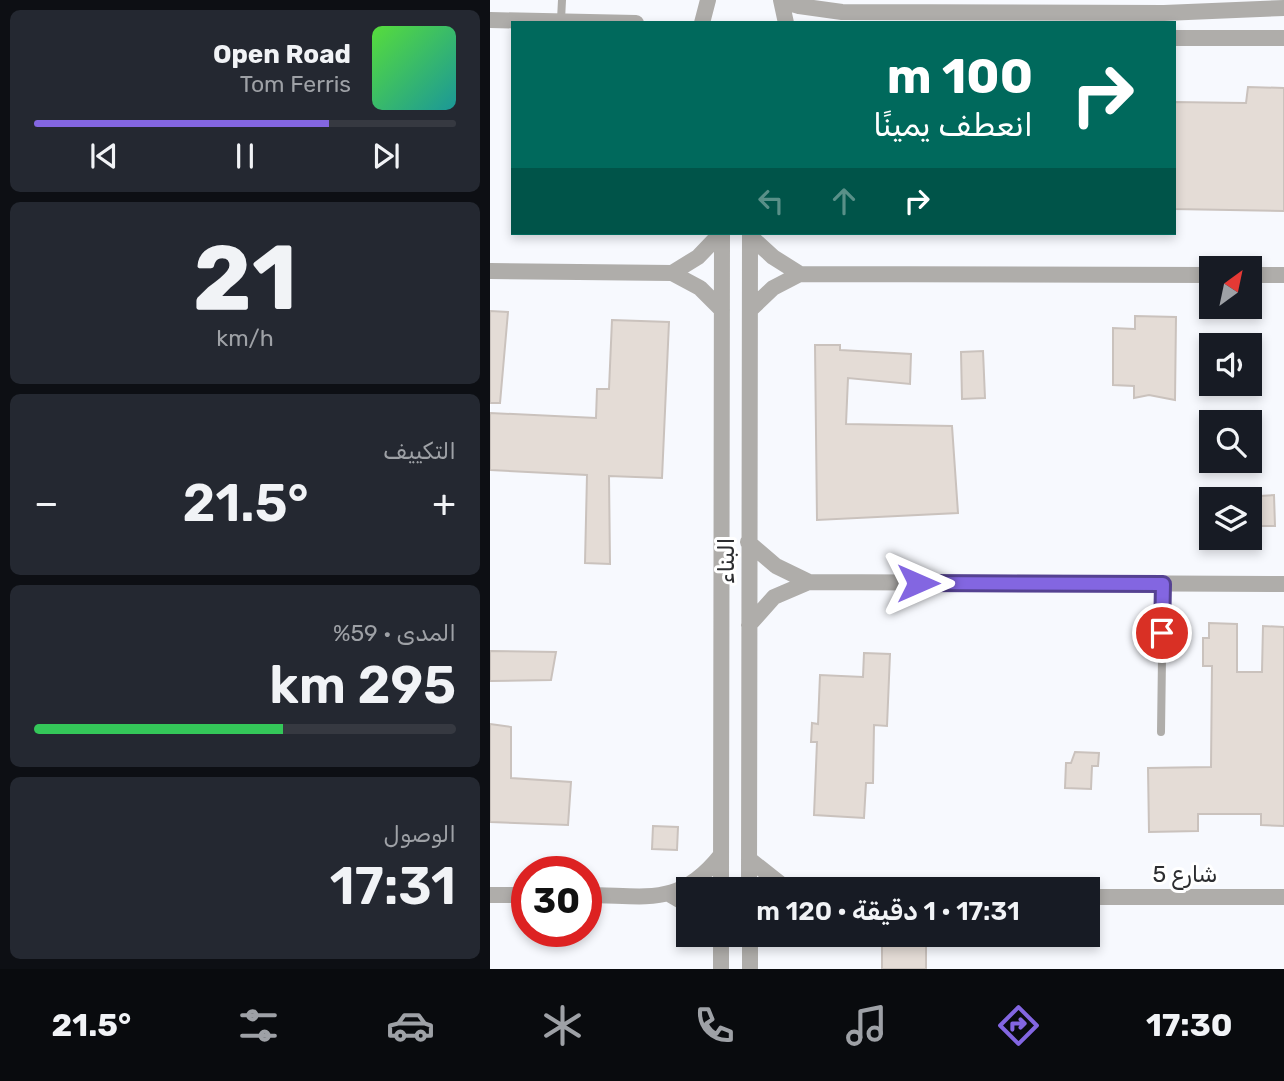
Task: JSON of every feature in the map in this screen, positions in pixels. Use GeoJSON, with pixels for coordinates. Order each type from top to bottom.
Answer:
{"type":"FeatureCollection","features":[{"type":"Feature","properties":{"kind":"street"},"geometry":{"type":"LineString","coordinates":[[703,21],[708,0]]}},
{"type":"Feature","properties":{"kind":"street"},"geometry":{"type":"LineString","coordinates":[[786,21],[781,0],[832,10],[879,6],[1284,8]]}},
{"type":"Feature","properties":{"kind":"street"},"geometry":{"type":"LineString","coordinates":[[490,20],[586,21]]}},
{"type":"Feature","properties":{"kind":"street"},"geometry":{"type":"LineString","coordinates":[[1176,38],[1284,38]]}},
{"type":"Feature","properties":{"kind":"street"},"geometry":{"type":"LineString","coordinates":[[672,273],[698,257],[720,235]]}},
{"type":"Feature","properties":{"kind":"street","name":"البناء"},"geometry":{"type":"LineString","coordinates":[[721,877],[722,235]]}},
{"type":"Feature","properties":{"kind":"street","name":"البناء"},"geometry":{"type":"LineString","coordinates":[[749,877],[750,235]]}},
{"type":"Feature","properties":{"kind":"street"},"geometry":{"type":"LineString","coordinates":[[751,235],[773,257],[800,274]]}},
{"type":"Feature","properties":{"kind":"street"},"geometry":{"type":"LineString","coordinates":[[490,271],[672,273],[700,288],[722,310]]}},
{"type":"Feature","properties":{"kind":"street"},"geometry":{"type":"LineString","coordinates":[[751,309],[773,288],[800,274],[1199,275]]}},
{"type":"Feature","properties":{"kind":"street"},"geometry":{"type":"LineString","coordinates":[[1262,275],[1284,275]]}},
{"type":"Feature","properties":{"kind":"street"},"geometry":{"type":"LineString","coordinates":[[748,542],[776,566],[808,582]]}},
{"type":"Feature","properties":{"kind":"street"},"geometry":{"type":"LineString","coordinates":[[749,625],[774,597],[808,582],[1284,584]]}},
{"type":"Feature","properties":{"kind":"street"},"geometry":{"type":"LineString","coordinates":[[602,895],[671,895],[699,879],[721,855]]}},
{"type":"Feature","properties":{"kind":"street"},"geometry":{"type":"LineString","coordinates":[[749,859],[772,877]]}},
{"type":"Feature","properties":{"kind":"street"},"geometry":{"type":"LineString","coordinates":[[490,895],[511,895]]}},
{"type":"Feature","properties":{"kind":"street"},"geometry":{"type":"LineString","coordinates":[[671,895],[676,898]]}},
{"type":"Feature","properties":{"kind":"street","name":"شارع 5"},"geometry":{"type":"LineString","coordinates":[[1100,897],[1284,897]]}},
{"type":"Feature","properties":{"kind":"street"},"geometry":{"type":"LineString","coordinates":[[721,947],[721,969]]}},
{"type":"Feature","properties":{"kind":"street"},"geometry":{"type":"LineString","coordinates":[[750,947],[750,969]]}},
{"type":"Feature","properties":{"kind":"lane"},"geometry":{"type":"LineString","coordinates":[[561,20],[562,0]]}},
{"type":"Feature","properties":{"kind":"lane"},"geometry":{"type":"LineString","coordinates":[[1161,733],[1163,584]]}},
{"type":"Feature","properties":{"kind":"building"},"geometry":{"type":"Polygon","coordinates":[[[1248,87],[1284,88],[1284,211],[1176,209],[1176,102],[1246,103],[1248,87]]]}},
{"type":"Feature","properties":{"kind":"building"},"geometry":{"type":"Polygon","coordinates":[[[490,311],[508,312],[500,403],[490,403],[490,311]]]}},
{"type":"Feature","properties":{"kind":"building"},"geometry":{"type":"Polygon","coordinates":[[[1135,316],[1176,317],[1175,400],[1149,395],[1134,398],[1134,386],[1113,385],[1113,328],[1135,329],[1135,316]]]}},
{"type":"Feature","properties":{"kind":"building"},"geometry":{"type":"Polygon","coordinates":[[[612,320],[669,322],[662,478],[609,476],[610,564],[585,563],[587,475],[490,470],[490,413],[596,418],[597,389],[609,389],[612,320]]]}},
{"type":"Feature","properties":{"kind":"building"},"geometry":{"type":"Polygon","coordinates":[[[815,345],[840,345],[840,350],[911,354],[910,384],[848,378],[846,424],[952,426],[958,513],[817,520],[815,345]]]}},
{"type":"Feature","properties":{"kind":"building"},"geometry":{"type":"Polygon","coordinates":[[[983,351],[985,398],[962,399],[961,352],[983,351]]]}},
{"type":"Feature","properties":{"kind":"building"},"geometry":{"type":"Polygon","coordinates":[[[1274,495],[1275,526],[1262,526],[1262,496],[1274,495]]]}},
{"type":"Feature","properties":{"kind":"building"},"geometry":{"type":"Polygon","coordinates":[[[1209,623],[1237,624],[1237,672],[1262,672],[1263,626],[1284,627],[1284,826],[1261,825],[1261,814],[1198,814],[1198,831],[1149,832],[1148,768],[1211,767],[1212,666],[1203,666],[1203,638],[1209,638],[1209,623]]]}},
{"type":"Feature","properties":{"kind":"building"},"geometry":{"type":"Polygon","coordinates":[[[490,651],[556,652],[551,680],[490,681],[490,651]]]}},
{"type":"Feature","properties":{"kind":"building"},"geometry":{"type":"Polygon","coordinates":[[[864,653],[890,654],[887,726],[874,725],[873,783],[866,783],[864,818],[814,815],[817,742],[811,742],[812,723],[818,724],[820,675],[863,677],[864,653]]]}},
{"type":"Feature","properties":{"kind":"building"},"geometry":{"type":"Polygon","coordinates":[[[490,724],[511,727],[511,778],[571,782],[568,825],[490,822],[490,724]]]}},
{"type":"Feature","properties":{"kind":"building"},"geometry":{"type":"Polygon","coordinates":[[[1075,752],[1099,753],[1098,766],[1092,766],[1091,789],[1065,788],[1066,763],[1071,763],[1075,752]]]}},
{"type":"Feature","properties":{"kind":"building"},"geometry":{"type":"Polygon","coordinates":[[[653,826],[678,827],[677,850],[652,849],[653,826]]]}},
{"type":"Feature","properties":{"kind":"building"},"geometry":{"type":"Polygon","coordinates":[[[882,947],[926,947],[926,969],[882,969],[882,947]]]}},
{"type":"Feature","properties":{"kind":"route"},"geometry":{"type":"LineString","coordinates":[[918,583],[1163,584],[1162,633]]}}]}
